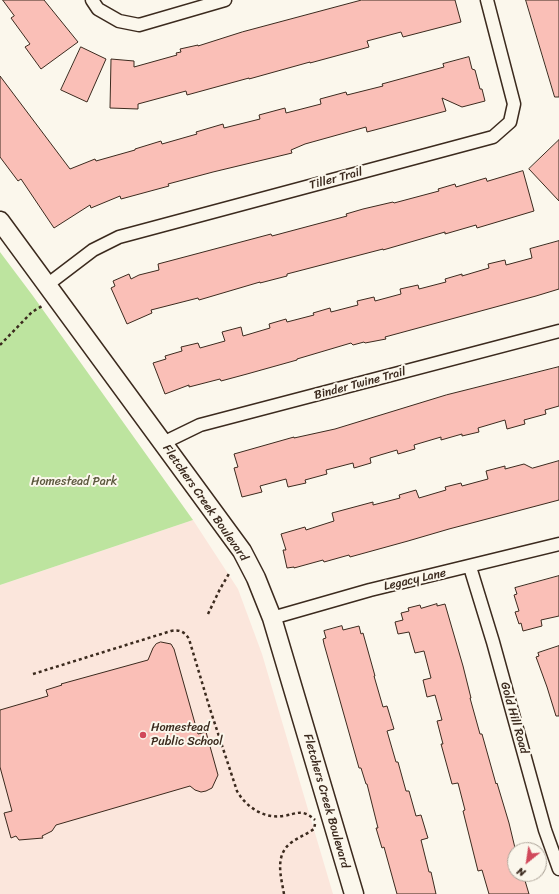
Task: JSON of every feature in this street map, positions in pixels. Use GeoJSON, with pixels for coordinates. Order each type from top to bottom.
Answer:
{"type":"FeatureCollection","features":[{"type":"Feature","properties":{"kind":"street"},"geometry":{"type":"LineString","coordinates":[[92,0],[98,9],[119,20],[139,25],[225,0]]}},
{"type":"Feature","properties":{"kind":"street","name":"Tiller Trail"},"geometry":{"type":"LineString","coordinates":[[47,285],[93,250],[119,237],[493,137],[510,122],[514,104],[487,0]]}},
{"type":"Feature","properties":{"kind":"street","name":"Fletchers Creek Boulevard"},"geometry":{"type":"LineString","coordinates":[[0,221],[242,551],[256,578],[272,618],[354,894]]}},
{"type":"Feature","properties":{"kind":"street","name":"Binder Twine Trail"},"geometry":{"type":"LineString","coordinates":[[163,443],[200,426],[559,331]]}},
{"type":"Feature","properties":{"kind":"street","name":"Legacy Lane"},"geometry":{"type":"LineString","coordinates":[[272,618],[370,590],[470,567],[559,544]]}},
{"type":"Feature","properties":{"kind":"street","name":"Gold Hill Road"},"geometry":{"type":"LineString","coordinates":[[470,567],[495,650],[545,830],[559,869]]}},
{"type":"Feature","properties":{"kind":"path"},"geometry":{"type":"LineString","coordinates":[[0,345],[32,312],[44,305]]}},
{"type":"Feature","properties":{"kind":"path"},"geometry":{"type":"LineString","coordinates":[[208,614],[230,572]]}},
{"type":"Feature","properties":{"kind":"path"},"geometry":{"type":"LineString","coordinates":[[33,674],[171,631],[180,629],[187,635],[237,791],[242,800],[251,808],[262,814],[274,817],[304,812],[317,819],[314,829],[290,843],[284,851],[280,861],[280,872],[284,894]]}},
{"type":"Feature","properties":{"kind":"shaded area","name":"Homestead Public School"},"geometry":{"type":"Polygon","coordinates":[[[193,520],[238,589],[262,654],[333,894],[0,894],[0,585],[193,520]]]}},
{"type":"Feature","properties":{"kind":"green space","name":"Homestead Park"},"geometry":{"type":"Polygon","coordinates":[[[0,252],[193,520],[0,585],[0,252]]]}},
{"type":"Feature","properties":{"kind":"building"},"geometry":{"type":"Polygon","coordinates":[[[3,0],[44,0],[78,42],[41,69],[25,47],[30,44],[11,18],[14,16],[3,0]]]}},
{"type":"Feature","properties":{"kind":"building"},"geometry":{"type":"Polygon","coordinates":[[[362,0],[455,0],[461,22],[403,37],[401,32],[367,41],[369,47],[187,95],[186,91],[138,104],[138,109],[110,108],[111,59],[134,61],[134,67],[177,55],[176,53],[181,52],[180,49],[198,46],[242,32],[362,0]]]}},
{"type":"Feature","properties":{"kind":"building"},"geometry":{"type":"Polygon","coordinates":[[[526,0],[559,0],[559,97],[555,97],[526,0]]]}},
{"type":"Feature","properties":{"kind":"building"},"geometry":{"type":"Polygon","coordinates":[[[81,47],[106,59],[87,102],[61,90],[81,47]]]}},
{"type":"Feature","properties":{"kind":"building"},"geometry":{"type":"Polygon","coordinates":[[[469,57],[472,69],[475,70],[480,89],[482,89],[485,101],[462,107],[442,98],[446,111],[367,132],[366,127],[305,144],[291,150],[292,153],[168,184],[169,186],[121,199],[120,196],[91,208],[90,205],[54,228],[21,179],[18,181],[0,157],[0,76],[70,169],[95,159],[96,161],[161,141],[162,144],[197,134],[196,132],[223,124],[224,128],[260,119],[259,115],[285,108],[286,113],[321,104],[320,99],[346,92],[347,95],[383,86],[382,84],[444,67],[443,64],[469,57]]]}},
{"type":"Feature","properties":{"kind":"building"},"geometry":{"type":"Polygon","coordinates":[[[559,140],[559,201],[529,169],[559,140]]]}},
{"type":"Feature","properties":{"kind":"building"},"geometry":{"type":"Polygon","coordinates":[[[523,171],[534,211],[477,228],[476,225],[445,234],[445,232],[383,250],[287,274],[287,276],[260,282],[199,300],[198,298],[151,310],[152,313],[127,324],[111,288],[115,286],[113,281],[129,274],[131,279],[139,275],[159,270],[158,264],[271,234],[272,236],[347,216],[346,214],[439,191],[438,189],[455,184],[456,187],[486,178],[487,181],[523,171]]]}},
{"type":"Feature","properties":{"kind":"building"},"geometry":{"type":"Polygon","coordinates":[[[559,241],[559,289],[536,296],[385,337],[386,339],[353,345],[351,343],[247,374],[221,381],[220,379],[189,387],[189,385],[165,394],[153,363],[166,359],[165,356],[182,351],[181,347],[198,343],[200,348],[225,341],[222,332],[241,327],[243,336],[270,328],[269,324],[286,319],[287,322],[314,315],[313,313],[330,308],[331,312],[358,305],[357,301],[374,297],[375,301],[401,294],[400,289],[418,285],[419,289],[446,282],[445,279],[462,274],[462,276],[489,268],[488,264],[505,260],[506,265],[532,258],[530,249],[559,241]]]}},
{"type":"Feature","properties":{"kind":"building"},"geometry":{"type":"Polygon","coordinates":[[[559,367],[559,406],[545,410],[546,414],[524,420],[525,424],[507,429],[505,420],[478,428],[479,432],[462,436],[462,434],[441,440],[441,437],[414,445],[415,449],[398,454],[397,450],[370,458],[371,463],[354,468],[353,463],[326,470],[327,474],[305,480],[306,483],[288,487],[286,479],[260,486],[262,492],[242,497],[234,468],[238,467],[234,454],[294,437],[335,429],[446,395],[559,367]]]}},
{"type":"Feature","properties":{"kind":"building"},"geometry":{"type":"Polygon","coordinates":[[[559,461],[559,500],[350,557],[349,555],[324,562],[323,560],[294,568],[287,568],[283,550],[286,550],[281,534],[305,527],[306,530],[334,521],[332,513],[373,502],[373,505],[400,498],[399,495],[416,490],[419,498],[446,490],[445,487],[461,483],[462,486],[488,479],[486,471],[505,466],[505,469],[524,464],[532,468],[559,461]]]}},
{"type":"Feature","properties":{"kind":"building"},"geometry":{"type":"Polygon","coordinates":[[[559,576],[559,616],[541,620],[542,626],[523,631],[521,623],[519,624],[515,612],[519,611],[514,595],[517,594],[515,588],[559,576]]]}},
{"type":"Feature","properties":{"kind":"building"},"geometry":{"type":"Polygon","coordinates":[[[437,604],[437,606],[445,604],[463,666],[480,734],[482,734],[514,842],[507,842],[507,882],[525,882],[529,894],[489,894],[482,870],[478,871],[463,811],[465,810],[458,783],[452,784],[441,744],[443,744],[437,721],[442,720],[435,695],[427,697],[423,680],[431,678],[424,651],[415,653],[409,632],[398,634],[395,622],[403,620],[401,613],[409,611],[408,608],[420,605],[421,608],[437,604]]]}},
{"type":"Feature","properties":{"kind":"building"},"geometry":{"type":"Polygon","coordinates":[[[342,626],[343,630],[359,626],[361,634],[363,633],[383,707],[387,706],[394,729],[387,731],[396,762],[398,762],[406,791],[409,791],[416,816],[421,815],[428,838],[421,840],[436,894],[397,894],[384,847],[382,848],[376,828],[378,828],[367,784],[361,768],[359,768],[324,644],[323,639],[326,638],[324,631],[342,626]]]}},
{"type":"Feature","properties":{"kind":"building"},"geometry":{"type":"Polygon","coordinates":[[[161,642],[171,644],[174,649],[198,734],[206,732],[218,775],[212,788],[201,792],[190,786],[56,825],[52,831],[42,836],[43,838],[19,840],[16,836],[11,838],[4,813],[12,811],[0,767],[0,710],[48,696],[46,690],[62,685],[61,684],[148,660],[153,648],[156,644],[161,642]]]}},
{"type":"Feature","properties":{"kind":"building"},"geometry":{"type":"Polygon","coordinates":[[[559,646],[559,716],[556,716],[536,657],[539,656],[538,653],[559,646]]]}},
{"type":"Feature","properties":{"kind":"place","name":"Homestead Public School"},"geometry":{"type":"Point","coordinates":[143,735]}}]}
